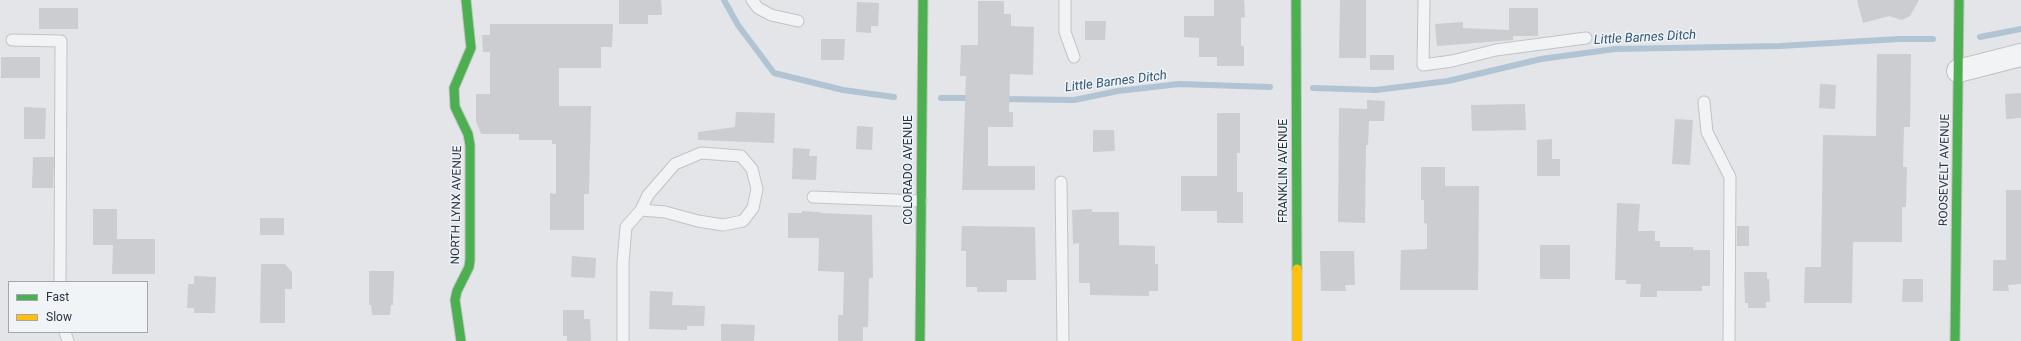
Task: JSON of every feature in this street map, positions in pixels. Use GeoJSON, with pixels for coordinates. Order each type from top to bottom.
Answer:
{"type":"FeatureCollection","features":[{"type":"Feature","properties":{"kind":"street","name":"NORTH LYNX AVENUE"},"geometry":{"type":"LineString","coordinates":[[461,341],[456,300],[457,291],[469,267],[470,260],[470,145],[468,134],[456,107],[454,88],[471,48],[466,0]]}},
{"type":"Feature","properties":{"kind":"street","name":"COLORADO AVENUE"},"geometry":{"type":"LineString","coordinates":[[920,341],[923,0]]}},
{"type":"Feature","properties":{"kind":"street","name":"FRANKLIN AVENUE"},"geometry":{"type":"LineString","coordinates":[[1296,0],[1297,341]]}},
{"type":"Feature","properties":{"kind":"street","name":"ROOSEVELT AVENUE"},"geometry":{"type":"LineString","coordinates":[[1955,341],[1959,0]]}},
{"type":"Feature","properties":{"kind":"street"},"geometry":{"type":"LineString","coordinates":[[1958,71],[2021,55]]}},
{"type":"Feature","properties":{"kind":"lane"},"geometry":{"type":"LineString","coordinates":[[752,0],[758,8],[771,15],[798,21]]}},
{"type":"Feature","properties":{"kind":"lane"},"geometry":{"type":"LineString","coordinates":[[1065,0],[1065,32],[1074,57]]}},
{"type":"Feature","properties":{"kind":"lane"},"geometry":{"type":"LineString","coordinates":[[1424,0],[1423,64],[1452,61],[1496,50],[1586,38]]}},
{"type":"Feature","properties":{"kind":"lane"},"geometry":{"type":"LineString","coordinates":[[12,40],[61,40],[60,281]]}},
{"type":"Feature","properties":{"kind":"lane"},"geometry":{"type":"LineString","coordinates":[[1704,102],[1708,132],[1730,177],[1728,341]]}},
{"type":"Feature","properties":{"kind":"lane"},"geometry":{"type":"LineString","coordinates":[[623,341],[623,264],[626,227],[641,210],[648,195],[675,164],[701,153],[742,156],[752,169],[757,189],[754,208],[743,221],[723,225],[698,222],[665,212],[641,210]]}},
{"type":"Feature","properties":{"kind":"lane"},"geometry":{"type":"LineString","coordinates":[[1061,182],[1063,341]]}},
{"type":"Feature","properties":{"kind":"lane"},"geometry":{"type":"LineString","coordinates":[[813,197],[921,201]]}},
{"type":"Feature","properties":{"kind":"building"},"geometry":{"type":"Polygon","coordinates":[[[619,0],[661,0],[662,15],[648,15],[648,24],[619,24],[619,0]]]}},
{"type":"Feature","properties":{"kind":"building"},"geometry":{"type":"Polygon","coordinates":[[[1214,0],[1244,0],[1245,17],[1241,18],[1241,46],[1244,46],[1244,66],[1217,66],[1217,57],[1199,57],[1199,38],[1184,37],[1184,16],[1214,16],[1214,0]]]}},
{"type":"Feature","properties":{"kind":"building"},"geometry":{"type":"Polygon","coordinates":[[[1340,0],[1366,0],[1366,58],[1339,58],[1340,0]]]}},
{"type":"Feature","properties":{"kind":"building"},"geometry":{"type":"Polygon","coordinates":[[[1857,0],[1919,0],[1910,16],[1902,20],[1889,16],[1863,23],[1857,0]]]}},
{"type":"Feature","properties":{"kind":"building"},"geometry":{"type":"Polygon","coordinates":[[[978,1],[1004,1],[1004,14],[1011,14],[1011,26],[1034,27],[1033,75],[1010,74],[1009,112],[1013,112],[1013,127],[988,127],[988,166],[1035,166],[1035,190],[962,190],[966,76],[960,76],[961,45],[978,45],[978,1]]]}},
{"type":"Feature","properties":{"kind":"building"},"geometry":{"type":"Polygon","coordinates":[[[857,2],[879,3],[878,26],[871,26],[871,33],[856,32],[857,2]]]}},
{"type":"Feature","properties":{"kind":"building"},"geometry":{"type":"Polygon","coordinates":[[[39,8],[78,8],[78,29],[39,29],[39,8]]]}},
{"type":"Feature","properties":{"kind":"building"},"geometry":{"type":"Polygon","coordinates":[[[1509,8],[1538,8],[1538,36],[1513,36],[1513,40],[1437,46],[1435,24],[1463,22],[1463,28],[1509,30],[1509,8]]]}},
{"type":"Feature","properties":{"kind":"building"},"geometry":{"type":"Polygon","coordinates":[[[1085,21],[1106,21],[1105,40],[1085,40],[1085,21]]]}},
{"type":"Feature","properties":{"kind":"building"},"geometry":{"type":"Polygon","coordinates":[[[490,24],[613,24],[612,47],[601,47],[601,68],[559,68],[559,106],[591,106],[589,194],[584,194],[584,230],[550,230],[550,193],[556,194],[556,144],[552,144],[552,140],[519,140],[519,134],[481,134],[476,121],[476,94],[490,94],[490,52],[483,52],[482,35],[490,35],[490,24]]]}},
{"type":"Feature","properties":{"kind":"building"},"geometry":{"type":"Polygon","coordinates":[[[821,39],[845,39],[844,60],[821,60],[821,39]]]}},
{"type":"Feature","properties":{"kind":"building"},"geometry":{"type":"Polygon","coordinates":[[[1877,54],[1911,54],[1910,127],[1904,127],[1903,167],[1907,167],[1906,207],[1902,207],[1902,242],[1853,242],[1852,303],[1804,303],[1805,267],[1821,267],[1823,135],[1876,136],[1877,54]]]}},
{"type":"Feature","properties":{"kind":"building"},"geometry":{"type":"Polygon","coordinates":[[[1370,55],[1394,55],[1394,70],[1370,70],[1370,55]]]}},
{"type":"Feature","properties":{"kind":"building"},"geometry":{"type":"Polygon","coordinates":[[[1,57],[40,57],[40,78],[1,78],[1,57]]]}},
{"type":"Feature","properties":{"kind":"building"},"geometry":{"type":"Polygon","coordinates":[[[1820,84],[1836,85],[1835,109],[1819,108],[1820,84]]]}},
{"type":"Feature","properties":{"kind":"building"},"geometry":{"type":"Polygon","coordinates":[[[2021,93],[2021,118],[2006,119],[2005,94],[2021,93]]]}},
{"type":"Feature","properties":{"kind":"building"},"geometry":{"type":"Polygon","coordinates":[[[1367,100],[1385,101],[1384,121],[1369,121],[1368,145],[1366,145],[1365,223],[1338,222],[1339,108],[1367,109],[1367,100]]]}},
{"type":"Feature","properties":{"kind":"building"},"geometry":{"type":"Polygon","coordinates":[[[1525,104],[1526,130],[1472,131],[1471,105],[1525,104]]]}},
{"type":"Feature","properties":{"kind":"building"},"geometry":{"type":"Polygon","coordinates":[[[24,107],[46,108],[45,139],[24,139],[24,107]]]}},
{"type":"Feature","properties":{"kind":"building"},"geometry":{"type":"Polygon","coordinates":[[[736,112],[775,113],[774,143],[698,140],[698,132],[735,127],[736,112]]]}},
{"type":"Feature","properties":{"kind":"building"},"geometry":{"type":"Polygon","coordinates":[[[1217,113],[1240,113],[1240,153],[1237,153],[1237,192],[1243,192],[1243,223],[1217,223],[1217,211],[1181,211],[1181,176],[1217,176],[1217,113]]]}},
{"type":"Feature","properties":{"kind":"building"},"geometry":{"type":"Polygon","coordinates":[[[1675,119],[1693,120],[1690,165],[1672,164],[1675,119]]]}},
{"type":"Feature","properties":{"kind":"building"},"geometry":{"type":"Polygon","coordinates":[[[857,126],[873,127],[872,150],[856,149],[857,126]]]}},
{"type":"Feature","properties":{"kind":"building"},"geometry":{"type":"Polygon","coordinates":[[[1093,130],[1114,130],[1115,151],[1093,152],[1093,130]]]}},
{"type":"Feature","properties":{"kind":"building"},"geometry":{"type":"Polygon","coordinates":[[[1552,139],[1552,159],[1560,159],[1560,176],[1537,176],[1537,140],[1552,139]]]}},
{"type":"Feature","properties":{"kind":"building"},"geometry":{"type":"Polygon","coordinates":[[[793,148],[810,149],[809,156],[817,156],[816,180],[792,179],[793,148]]]}},
{"type":"Feature","properties":{"kind":"building"},"geometry":{"type":"Polygon","coordinates":[[[33,157],[54,157],[53,188],[32,188],[33,157]]]}},
{"type":"Feature","properties":{"kind":"building"},"geometry":{"type":"Polygon","coordinates":[[[1421,167],[1445,167],[1445,186],[1479,186],[1478,290],[1400,290],[1401,250],[1427,249],[1427,224],[1424,223],[1424,200],[1421,200],[1421,167]]]}},
{"type":"Feature","properties":{"kind":"building"},"geometry":{"type":"Polygon","coordinates":[[[2006,190],[2021,190],[2021,284],[2008,285],[2009,291],[1993,291],[1993,260],[2006,260],[2006,190]]]}},
{"type":"Feature","properties":{"kind":"building"},"geometry":{"type":"Polygon","coordinates":[[[1617,203],[1640,204],[1638,231],[1655,231],[1655,241],[1660,241],[1660,247],[1693,247],[1693,250],[1710,250],[1710,286],[1702,286],[1702,291],[1657,291],[1657,297],[1640,297],[1641,284],[1626,284],[1626,280],[1615,280],[1617,203]]]}},
{"type":"Feature","properties":{"kind":"building"},"geometry":{"type":"Polygon","coordinates":[[[93,209],[117,209],[117,239],[155,239],[155,274],[112,274],[113,245],[93,245],[93,209]]]}},
{"type":"Feature","properties":{"kind":"building"},"geometry":{"type":"Polygon","coordinates":[[[1092,209],[1092,212],[1119,212],[1119,245],[1155,246],[1155,264],[1158,264],[1158,291],[1149,291],[1149,296],[1090,295],[1090,283],[1079,283],[1079,243],[1073,244],[1072,210],[1092,209]]]}},
{"type":"Feature","properties":{"kind":"building"},"geometry":{"type":"Polygon","coordinates":[[[802,211],[872,215],[873,278],[869,278],[868,327],[863,327],[863,341],[838,341],[838,315],[843,315],[844,272],[818,271],[819,238],[788,238],[788,213],[802,213],[802,211]]]}},
{"type":"Feature","properties":{"kind":"building"},"geometry":{"type":"Polygon","coordinates":[[[260,218],[284,218],[284,235],[260,235],[260,218]]]}},
{"type":"Feature","properties":{"kind":"building"},"geometry":{"type":"Polygon","coordinates":[[[962,226],[1035,227],[1036,280],[1007,280],[1007,292],[977,292],[977,287],[966,287],[966,251],[961,251],[962,226]]]}},
{"type":"Feature","properties":{"kind":"building"},"geometry":{"type":"Polygon","coordinates":[[[1737,226],[1749,226],[1749,246],[1737,246],[1737,226]]]}},
{"type":"Feature","properties":{"kind":"building"},"geometry":{"type":"Polygon","coordinates":[[[1540,245],[1570,245],[1570,279],[1540,279],[1540,245]]]}},
{"type":"Feature","properties":{"kind":"building"},"geometry":{"type":"Polygon","coordinates":[[[1320,251],[1354,251],[1355,285],[1345,285],[1346,291],[1321,291],[1320,251]]]}},
{"type":"Feature","properties":{"kind":"building"},"geometry":{"type":"Polygon","coordinates":[[[572,256],[596,258],[595,278],[571,277],[572,256]]]}},
{"type":"Feature","properties":{"kind":"building"},"geometry":{"type":"Polygon","coordinates":[[[261,264],[285,264],[292,272],[292,289],[285,289],[285,323],[260,323],[261,264]]]}},
{"type":"Feature","properties":{"kind":"building"},"geometry":{"type":"Polygon","coordinates":[[[369,271],[394,271],[393,305],[391,305],[390,315],[372,315],[371,305],[369,305],[369,271]]]}},
{"type":"Feature","properties":{"kind":"building"},"geometry":{"type":"Polygon","coordinates":[[[1744,272],[1767,272],[1767,279],[1769,279],[1770,302],[1766,302],[1766,308],[1748,308],[1748,303],[1745,303],[1744,272]]]}},
{"type":"Feature","properties":{"kind":"building"},"geometry":{"type":"Polygon","coordinates":[[[194,276],[216,277],[215,313],[194,313],[194,308],[187,308],[188,284],[194,284],[194,276]]]}},
{"type":"Feature","properties":{"kind":"building"},"geometry":{"type":"Polygon","coordinates":[[[1903,279],[1923,279],[1923,302],[1902,302],[1903,279]]]}},
{"type":"Feature","properties":{"kind":"building"},"geometry":{"type":"Polygon","coordinates":[[[650,291],[673,292],[672,305],[705,306],[704,326],[687,326],[687,330],[649,329],[650,291]]]}},
{"type":"Feature","properties":{"kind":"building"},"geometry":{"type":"Polygon","coordinates":[[[563,310],[584,310],[584,319],[590,319],[591,341],[567,341],[567,336],[563,336],[563,310]]]}},
{"type":"Feature","properties":{"kind":"building"},"geometry":{"type":"Polygon","coordinates":[[[721,324],[755,325],[754,341],[721,341],[721,324]]]}},
{"type":"Feature","properties":{"kind":"waterway","name":"Little Barnes Ditch"},"geometry":{"type":"LineString","coordinates":[[724,0],[738,25],[774,73],[843,90],[894,97]]}},
{"type":"Feature","properties":{"kind":"waterway","name":"Little Barnes Ditch"},"geometry":{"type":"LineString","coordinates":[[1980,37],[2021,29]]}},
{"type":"Feature","properties":{"kind":"waterway","name":"Little Barnes Ditch"},"geometry":{"type":"LineString","coordinates":[[1313,88],[1376,90],[1448,81],[1541,59],[1615,49],[1780,46],[1899,39],[1933,39]]}},
{"type":"Feature","properties":{"kind":"waterway","name":"Little Barnes Ditch"},"geometry":{"type":"LineString","coordinates":[[1002,99],[1074,100],[1118,91],[1179,84],[1270,87]]}},
{"type":"Feature","properties":{"kind":"waterway","name":"Little Barnes Ditch"},"geometry":{"type":"LineString","coordinates":[[941,98],[973,98]]}},
{"type":"Feature","properties":{"kind":"traffic: fast"},"geometry":{"type":"LineString","coordinates":[[461,341],[455,300],[457,291],[469,267],[470,260],[470,145],[468,134],[455,107],[454,88],[471,48],[466,0]]}},
{"type":"Feature","properties":{"kind":"traffic: fast"},"geometry":{"type":"LineString","coordinates":[[920,341],[923,0]]}},
{"type":"Feature","properties":{"kind":"traffic: fast"},"geometry":{"type":"LineString","coordinates":[[1296,0],[1297,269]]}},
{"type":"Feature","properties":{"kind":"traffic: fast"},"geometry":{"type":"LineString","coordinates":[[1955,341],[1959,0]]}},
{"type":"Feature","properties":{"kind":"traffic: slow"},"geometry":{"type":"LineString","coordinates":[[1297,269],[1297,341]]}}]}
